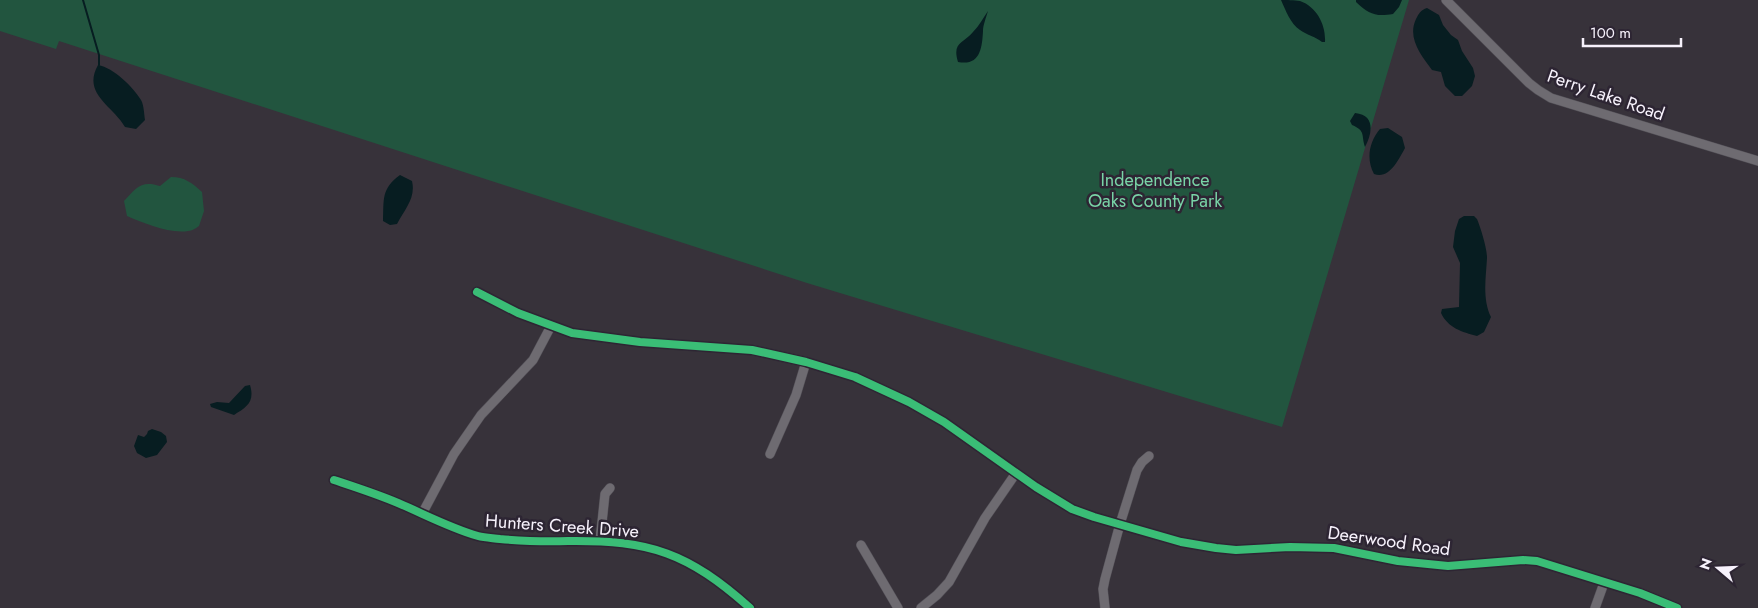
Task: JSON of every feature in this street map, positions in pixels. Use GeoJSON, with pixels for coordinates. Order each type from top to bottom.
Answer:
{"type":"FeatureCollection","features":[{"type":"Feature","properties":{"kind":"street","name":"Perry Lake Road"},"geometry":{"type":"LineString","coordinates":[[1446,0],[1528,83],[1551,98],[1758,161]]}},
{"type":"Feature","properties":{"kind":"street"},"geometry":{"type":"LineString","coordinates":[[422,514],[449,462],[475,422],[496,397],[533,360],[551,326],[518,313],[478,292]]}},
{"type":"Feature","properties":{"kind":"street","name":"Deerwood Road"},"geometry":{"type":"LineString","coordinates":[[551,326],[572,334],[640,342],[752,350],[806,362],[855,377],[909,402],[944,422],[1016,473],[1072,509],[1181,542],[1236,550],[1290,547],[1334,548],[1398,561],[1448,566],[1523,560],[1537,561],[1640,593],[1677,608]]}},
{"type":"Feature","properties":{"kind":"street"},"geometry":{"type":"LineString","coordinates":[[770,454],[796,395],[806,362]]}},
{"type":"Feature","properties":{"kind":"street"},"geometry":{"type":"LineString","coordinates":[[1105,608],[1103,589],[1120,524],[1137,470],[1149,456]]}},
{"type":"Feature","properties":{"kind":"street"},"geometry":{"type":"LineString","coordinates":[[921,608],[949,582],[985,518],[1016,473]]}},
{"type":"Feature","properties":{"kind":"street","name":"Hunters Creek Drive"},"geometry":{"type":"LineString","coordinates":[[334,480],[396,502],[444,524],[479,536],[528,542],[600,541],[642,546],[673,555],[692,564],[714,579],[750,608]]}},
{"type":"Feature","properties":{"kind":"street"},"geometry":{"type":"LineString","coordinates":[[600,541],[605,494],[610,488]]}},
{"type":"Feature","properties":{"kind":"street"},"geometry":{"type":"LineString","coordinates":[[861,545],[898,608]]}},
{"type":"Feature","properties":{"kind":"street"},"geometry":{"type":"LineString","coordinates":[[1595,608],[1604,583]]}},
{"type":"Feature","properties":{"kind":"green space","name":"Independence Oaks County Park"},"geometry":{"type":"Polygon","coordinates":[[[0,0],[1409,0],[1282,427],[807,283],[59,41],[56,49],[0,31],[0,0]]]}},
{"type":"Feature","properties":{"kind":"green space"},"geometry":{"type":"Polygon","coordinates":[[[171,177],[188,181],[202,192],[204,211],[199,226],[189,231],[173,231],[149,225],[127,216],[124,201],[139,186],[153,184],[160,186],[171,177]]]}},
{"type":"Feature","properties":{"kind":"water"},"geometry":{"type":"Polygon","coordinates":[[[1281,0],[1300,1],[1316,12],[1324,29],[1325,42],[1303,32],[1297,27],[1281,0]]]}},
{"type":"Feature","properties":{"kind":"water"},"geometry":{"type":"Polygon","coordinates":[[[1356,0],[1402,0],[1393,14],[1377,15],[1369,12],[1356,0]]]}},
{"type":"Feature","properties":{"kind":"water"},"geometry":{"type":"Polygon","coordinates":[[[1427,8],[1439,15],[1443,25],[1458,40],[1462,51],[1473,68],[1475,76],[1472,86],[1462,96],[1455,96],[1445,86],[1441,72],[1432,70],[1416,46],[1413,33],[1416,19],[1419,13],[1427,8]]]}},
{"type":"Feature","properties":{"kind":"water"},"geometry":{"type":"Polygon","coordinates":[[[988,11],[978,55],[971,61],[965,63],[958,62],[957,47],[975,30],[988,11]]]}},
{"type":"Feature","properties":{"kind":"water"},"geometry":{"type":"Polygon","coordinates":[[[98,65],[122,78],[141,100],[145,120],[136,129],[125,127],[96,92],[94,75],[98,65]]]}},
{"type":"Feature","properties":{"kind":"water"},"geometry":{"type":"Polygon","coordinates":[[[1355,113],[1366,117],[1369,121],[1370,131],[1365,147],[1361,131],[1352,125],[1350,121],[1355,113]]]}},
{"type":"Feature","properties":{"kind":"water"},"geometry":{"type":"Polygon","coordinates":[[[1388,128],[1402,137],[1405,148],[1397,163],[1389,171],[1379,175],[1374,174],[1369,157],[1371,145],[1380,129],[1388,128]]]}},
{"type":"Feature","properties":{"kind":"water"},"geometry":{"type":"Polygon","coordinates":[[[400,175],[412,181],[411,198],[397,224],[390,225],[383,221],[385,195],[389,185],[400,175]]]}},
{"type":"Feature","properties":{"kind":"water"},"geometry":{"type":"Polygon","coordinates":[[[1464,216],[1474,216],[1477,219],[1484,238],[1487,254],[1486,303],[1491,317],[1484,332],[1477,336],[1452,326],[1441,313],[1442,309],[1459,307],[1460,263],[1453,247],[1459,219],[1464,216]]]}},
{"type":"Feature","properties":{"kind":"water"},"geometry":{"type":"Polygon","coordinates":[[[250,385],[251,400],[234,415],[211,407],[210,404],[217,402],[229,403],[245,386],[250,385]]]}},
{"type":"Feature","properties":{"kind":"water"},"geometry":{"type":"Polygon","coordinates":[[[152,429],[166,436],[167,442],[157,455],[146,458],[137,453],[134,446],[138,435],[144,437],[152,429]]]}},
{"type":"Feature","properties":{"kind":"waterway"},"geometry":{"type":"LineString","coordinates":[[83,0],[99,55],[99,65]]}},
{"type":"Feature","properties":{"kind":"cycle path"},"geometry":{"type":"LineString","coordinates":[[477,292],[518,313],[572,333],[640,342],[752,350],[806,362],[855,377],[909,402],[944,422],[1036,487],[1072,509],[1181,542],[1236,550],[1290,547],[1334,548],[1398,561],[1448,566],[1523,560],[1537,561],[1640,593],[1677,608]]}},
{"type":"Feature","properties":{"kind":"cycle path"},"geometry":{"type":"LineString","coordinates":[[334,480],[398,503],[447,525],[481,537],[526,541],[597,541],[646,547],[687,562],[728,589],[750,608]]}}]}
